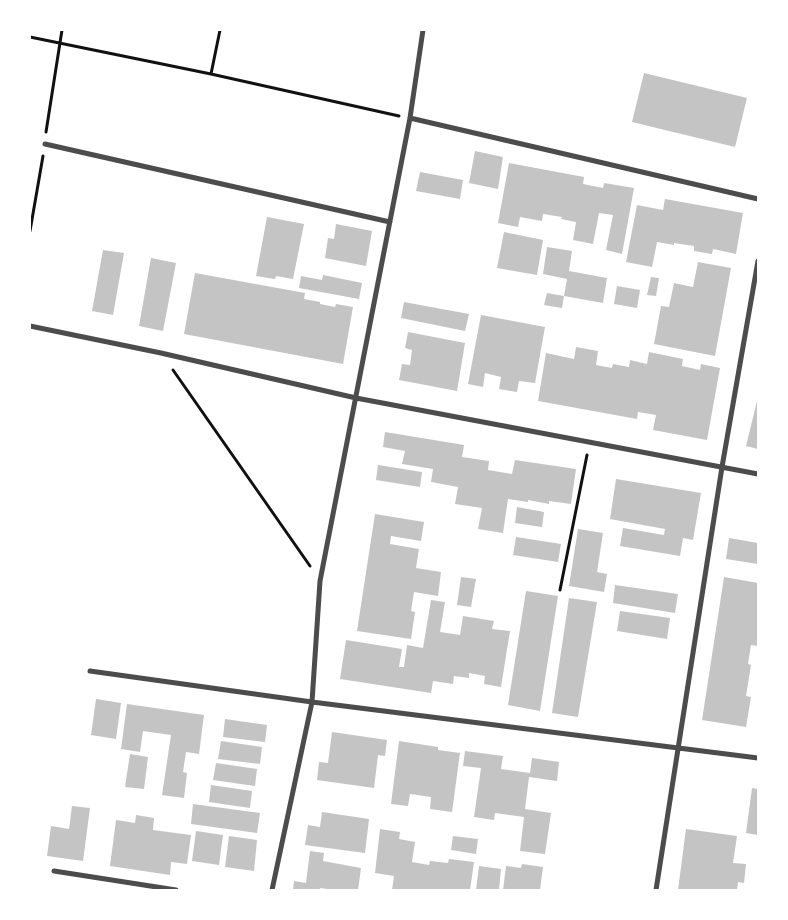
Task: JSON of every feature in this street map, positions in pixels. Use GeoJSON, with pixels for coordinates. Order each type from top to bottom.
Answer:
{"type":"FeatureCollection","features":[{"type":"Feature","properties":{"kind":"street"},"geometry":{"type":"LineString","coordinates":[[272,890],[312,702],[320,581],[410,118],[423,30]]}},
{"type":"Feature","properties":{"kind":"street"},"geometry":{"type":"LineString","coordinates":[[410,118],[758,199]]}},
{"type":"Feature","properties":{"kind":"street"},"geometry":{"type":"LineString","coordinates":[[44,144],[390,222]]}},
{"type":"Feature","properties":{"kind":"street"},"geometry":{"type":"LineString","coordinates":[[656,890],[722,467],[758,261]]}},
{"type":"Feature","properties":{"kind":"street"},"geometry":{"type":"LineString","coordinates":[[30,326],[161,353],[356,398],[758,474]]}},
{"type":"Feature","properties":{"kind":"street"},"geometry":{"type":"LineString","coordinates":[[90,671],[312,702],[758,758]]}},
{"type":"Feature","properties":{"kind":"street"},"geometry":{"type":"LineString","coordinates":[[54,871],[176,890]]}},
{"type":"Feature","properties":{"kind":"path"},"geometry":{"type":"LineString","coordinates":[[211,74],[220,30]]}},
{"type":"Feature","properties":{"kind":"path"},"geometry":{"type":"LineString","coordinates":[[30,37],[211,74],[410,118]]}},
{"type":"Feature","properties":{"kind":"path"},"geometry":{"type":"LineString","coordinates":[[161,353],[320,581]]}},
{"type":"Feature","properties":{"kind":"path"},"geometry":{"type":"LineString","coordinates":[[560,590],[589,442]]}},
{"type":"Feature","properties":{"kind":"building"},"geometry":{"type":"Polygon","coordinates":[[[644,73],[747,98],[735,147],[632,122],[644,73]]]}},
{"type":"Feature","properties":{"kind":"building"},"geometry":{"type":"Polygon","coordinates":[[[475,151],[503,157],[498,189],[469,183],[475,151]]]}},
{"type":"Feature","properties":{"kind":"building"},"geometry":{"type":"Polygon","coordinates":[[[509,163],[584,177],[583,184],[603,188],[604,183],[634,188],[622,254],[606,250],[613,215],[599,213],[593,244],[573,240],[576,222],[561,219],[562,217],[543,214],[542,221],[520,217],[518,227],[498,223],[509,163]]]}},
{"type":"Feature","properties":{"kind":"building"},"geometry":{"type":"Polygon","coordinates":[[[420,172],[463,180],[460,199],[416,191],[420,172]]]}},
{"type":"Feature","properties":{"kind":"building"},"geometry":{"type":"Polygon","coordinates":[[[665,199],[743,213],[736,254],[713,249],[712,254],[694,251],[694,246],[657,242],[652,267],[626,262],[637,205],[663,210],[665,199]]]}},
{"type":"Feature","properties":{"kind":"building"},"geometry":{"type":"Polygon","coordinates":[[[267,217],[304,224],[293,279],[276,276],[275,279],[256,276],[267,217]]]}},
{"type":"Feature","properties":{"kind":"building"},"geometry":{"type":"Polygon","coordinates":[[[336,224],[372,231],[366,266],[325,258],[328,238],[334,239],[336,224]]]}},
{"type":"Feature","properties":{"kind":"building"},"geometry":{"type":"Polygon","coordinates":[[[504,232],[543,240],[537,275],[497,268],[504,232]]]}},
{"type":"Feature","properties":{"kind":"building"},"geometry":{"type":"Polygon","coordinates":[[[547,247],[572,251],[569,271],[607,278],[603,303],[564,296],[567,279],[543,274],[547,247]]]}},
{"type":"Feature","properties":{"kind":"building"},"geometry":{"type":"Polygon","coordinates":[[[103,250],[124,253],[113,315],[92,311],[103,250]]]}},
{"type":"Feature","properties":{"kind":"building"},"geometry":{"type":"Polygon","coordinates":[[[151,258],[176,263],[163,331],[139,326],[151,258]]]}},
{"type":"Feature","properties":{"kind":"building"},"geometry":{"type":"Polygon","coordinates":[[[698,262],[731,268],[715,356],[654,344],[661,306],[669,307],[674,283],[693,287],[698,262]]]}},
{"type":"Feature","properties":{"kind":"building"},"geometry":{"type":"Polygon","coordinates":[[[195,273],[305,293],[304,299],[320,302],[320,304],[335,307],[336,304],[353,307],[343,364],[184,334],[195,273]]]}},
{"type":"Feature","properties":{"kind":"building"},"geometry":{"type":"Polygon","coordinates":[[[323,275],[362,283],[359,299],[299,288],[301,276],[322,280],[323,275]]]}},
{"type":"Feature","properties":{"kind":"building"},"geometry":{"type":"Polygon","coordinates":[[[651,277],[659,278],[656,296],[647,295],[651,277]]]}},
{"type":"Feature","properties":{"kind":"building"},"geometry":{"type":"Polygon","coordinates":[[[617,286],[640,290],[637,308],[614,304],[617,286]]]}},
{"type":"Feature","properties":{"kind":"building"},"geometry":{"type":"Polygon","coordinates":[[[547,293],[564,296],[562,308],[544,305],[547,293]]]}},
{"type":"Feature","properties":{"kind":"building"},"geometry":{"type":"Polygon","coordinates":[[[404,302],[469,314],[465,331],[401,318],[404,302]]]}},
{"type":"Feature","properties":{"kind":"building"},"geometry":{"type":"Polygon","coordinates":[[[481,315],[545,327],[535,383],[519,381],[517,392],[499,389],[501,377],[485,373],[483,387],[468,384],[481,315]]]}},
{"type":"Feature","properties":{"kind":"building"},"geometry":{"type":"Polygon","coordinates":[[[408,332],[465,343],[457,391],[399,380],[402,364],[410,365],[412,350],[405,348],[408,332]]]}},
{"type":"Feature","properties":{"kind":"building"},"geometry":{"type":"Polygon","coordinates":[[[576,347],[598,351],[596,365],[612,368],[613,364],[629,367],[630,360],[647,364],[649,352],[683,359],[682,366],[700,370],[701,364],[720,368],[707,440],[653,430],[656,415],[638,412],[637,419],[538,401],[546,353],[574,359],[576,347]]]}},
{"type":"Feature","properties":{"kind":"building"},"geometry":{"type":"Polygon","coordinates":[[[758,401],[758,449],[746,446],[758,401]]]}},
{"type":"Feature","properties":{"kind":"building"},"geometry":{"type":"Polygon","coordinates":[[[385,432],[464,445],[462,457],[489,461],[488,470],[512,474],[515,460],[576,469],[571,504],[549,501],[549,504],[508,499],[503,533],[478,529],[482,508],[455,504],[458,487],[431,482],[433,469],[402,464],[405,451],[383,447],[385,432]]]}},
{"type":"Feature","properties":{"kind":"building"},"geometry":{"type":"Polygon","coordinates":[[[378,465],[422,472],[420,487],[376,480],[378,465]]]}},
{"type":"Feature","properties":{"kind":"building"},"geometry":{"type":"Polygon","coordinates":[[[616,479],[701,493],[693,540],[683,538],[680,556],[620,546],[623,528],[664,535],[665,529],[610,519],[616,479]]]}},
{"type":"Feature","properties":{"kind":"building"},"geometry":{"type":"Polygon","coordinates":[[[517,507],[544,512],[542,527],[515,523],[517,507]]]}},
{"type":"Feature","properties":{"kind":"building"},"geometry":{"type":"Polygon","coordinates":[[[375,514],[424,522],[421,541],[391,536],[390,544],[419,549],[416,568],[441,572],[438,596],[414,592],[411,611],[415,612],[411,639],[357,631],[375,514]]]}},
{"type":"Feature","properties":{"kind":"building"},"geometry":{"type":"Polygon","coordinates":[[[578,529],[603,533],[597,572],[607,574],[604,592],[569,586],[578,529]]]}},
{"type":"Feature","properties":{"kind":"building"},"geometry":{"type":"Polygon","coordinates":[[[516,537],[561,544],[558,562],[513,555],[516,537]]]}},
{"type":"Feature","properties":{"kind":"building"},"geometry":{"type":"Polygon","coordinates":[[[729,538],[758,543],[758,564],[726,559],[729,538]]]}},
{"type":"Feature","properties":{"kind":"building"},"geometry":{"type":"Polygon","coordinates":[[[461,577],[476,579],[471,607],[457,605],[461,577]]]}},
{"type":"Feature","properties":{"kind":"building"},"geometry":{"type":"Polygon","coordinates":[[[724,577],[758,583],[758,646],[751,645],[748,664],[751,665],[746,696],[751,697],[746,727],[702,720],[724,577]]]}},
{"type":"Feature","properties":{"kind":"building"},"geometry":{"type":"Polygon","coordinates":[[[615,585],[678,594],[675,613],[613,603],[615,585]]]}},
{"type":"Feature","properties":{"kind":"building"},"geometry":{"type":"Polygon","coordinates":[[[526,591],[558,596],[540,711],[508,705],[526,591]]]}},
{"type":"Feature","properties":{"kind":"building"},"geometry":{"type":"Polygon","coordinates":[[[569,598],[597,602],[578,717],[552,713],[569,598]]]}},
{"type":"Feature","properties":{"kind":"building"},"geometry":{"type":"Polygon","coordinates":[[[431,600],[445,602],[440,632],[460,635],[463,616],[494,621],[492,629],[510,631],[501,687],[484,684],[485,676],[469,673],[469,678],[454,676],[453,684],[433,681],[431,693],[340,679],[346,640],[402,649],[399,667],[404,667],[407,645],[423,648],[431,600]]]}},
{"type":"Feature","properties":{"kind":"building"},"geometry":{"type":"Polygon","coordinates":[[[620,611],[670,618],[667,639],[617,631],[620,611]]]}},
{"type":"Feature","properties":{"kind":"building"},"geometry":{"type":"Polygon","coordinates":[[[96,699],[121,703],[116,739],[91,735],[96,699]]]}},
{"type":"Feature","properties":{"kind":"building"},"geometry":{"type":"Polygon","coordinates":[[[127,704],[204,715],[199,754],[186,752],[183,772],[187,773],[184,798],[162,795],[171,735],[143,731],[140,752],[121,749],[127,704]]]}},
{"type":"Feature","properties":{"kind":"building"},"geometry":{"type":"Polygon","coordinates":[[[225,719],[267,725],[265,742],[223,737],[225,719]]]}},
{"type":"Feature","properties":{"kind":"building"},"geometry":{"type":"Polygon","coordinates":[[[332,732],[387,740],[385,756],[378,755],[374,788],[317,780],[319,762],[328,763],[332,732]]]}},
{"type":"Feature","properties":{"kind":"building"},"geometry":{"type":"Polygon","coordinates":[[[221,741],[262,747],[260,764],[218,759],[221,741]]]}},
{"type":"Feature","properties":{"kind":"building"},"geometry":{"type":"Polygon","coordinates":[[[399,741],[438,747],[438,750],[460,753],[452,812],[430,809],[431,797],[410,794],[408,806],[391,804],[399,741]]]}},
{"type":"Feature","properties":{"kind":"building"},"geometry":{"type":"Polygon","coordinates":[[[465,751],[503,756],[501,769],[530,773],[532,758],[559,762],[557,781],[529,777],[525,809],[551,813],[545,854],[520,851],[524,817],[495,813],[494,820],[474,817],[481,768],[463,766],[465,751]]]}},
{"type":"Feature","properties":{"kind":"building"},"geometry":{"type":"Polygon","coordinates":[[[130,754],[148,757],[144,789],[125,787],[130,754]]]}},
{"type":"Feature","properties":{"kind":"building"},"geometry":{"type":"Polygon","coordinates":[[[216,763],[257,769],[255,786],[213,780],[216,763]]]}},
{"type":"Feature","properties":{"kind":"building"},"geometry":{"type":"Polygon","coordinates":[[[211,785],[252,791],[250,808],[209,802],[211,785]]]}},
{"type":"Feature","properties":{"kind":"building"},"geometry":{"type":"Polygon","coordinates":[[[752,788],[758,789],[758,835],[746,833],[752,788]]]}},
{"type":"Feature","properties":{"kind":"building"},"geometry":{"type":"Polygon","coordinates":[[[193,804],[260,813],[257,833],[191,824],[193,804]]]}},
{"type":"Feature","properties":{"kind":"building"},"geometry":{"type":"Polygon","coordinates":[[[72,806],[90,808],[83,861],[47,856],[51,826],[69,829],[72,806]]]}},
{"type":"Feature","properties":{"kind":"building"},"geometry":{"type":"Polygon","coordinates":[[[322,812],[369,819],[365,853],[305,845],[308,825],[320,827],[322,812]]]}},
{"type":"Feature","properties":{"kind":"building"},"geometry":{"type":"Polygon","coordinates":[[[136,815],[154,818],[153,830],[191,835],[187,864],[171,862],[170,875],[110,866],[116,820],[135,823],[136,815]]]}},
{"type":"Feature","properties":{"kind":"building"},"geometry":{"type":"Polygon","coordinates":[[[380,829],[400,832],[399,839],[415,842],[412,862],[429,865],[430,861],[448,863],[449,859],[474,862],[470,890],[392,890],[394,876],[375,873],[380,829]]]}},
{"type":"Feature","properties":{"kind":"building"},"geometry":{"type":"Polygon","coordinates":[[[686,829],[737,836],[733,863],[746,864],[744,883],[738,882],[737,890],[678,890],[686,829]]]}},
{"type":"Feature","properties":{"kind":"building"},"geometry":{"type":"Polygon","coordinates":[[[196,831],[223,835],[219,865],[192,861],[196,831]]]}},
{"type":"Feature","properties":{"kind":"building"},"geometry":{"type":"Polygon","coordinates":[[[229,836],[257,840],[254,871],[225,867],[229,836]]]}},
{"type":"Feature","properties":{"kind":"building"},"geometry":{"type":"Polygon","coordinates":[[[453,836],[478,839],[476,854],[451,850],[453,836]]]}},
{"type":"Feature","properties":{"kind":"building"},"geometry":{"type":"Polygon","coordinates":[[[310,851],[324,853],[323,861],[361,868],[358,890],[320,888],[320,890],[293,890],[294,881],[306,883],[310,851]]]}},
{"type":"Feature","properties":{"kind":"building"},"geometry":{"type":"Polygon","coordinates":[[[522,864],[543,867],[540,890],[503,890],[506,866],[521,868],[522,864]]]}},
{"type":"Feature","properties":{"kind":"building"},"geometry":{"type":"Polygon","coordinates":[[[479,866],[501,869],[499,890],[476,890],[479,866]]]}}]}
